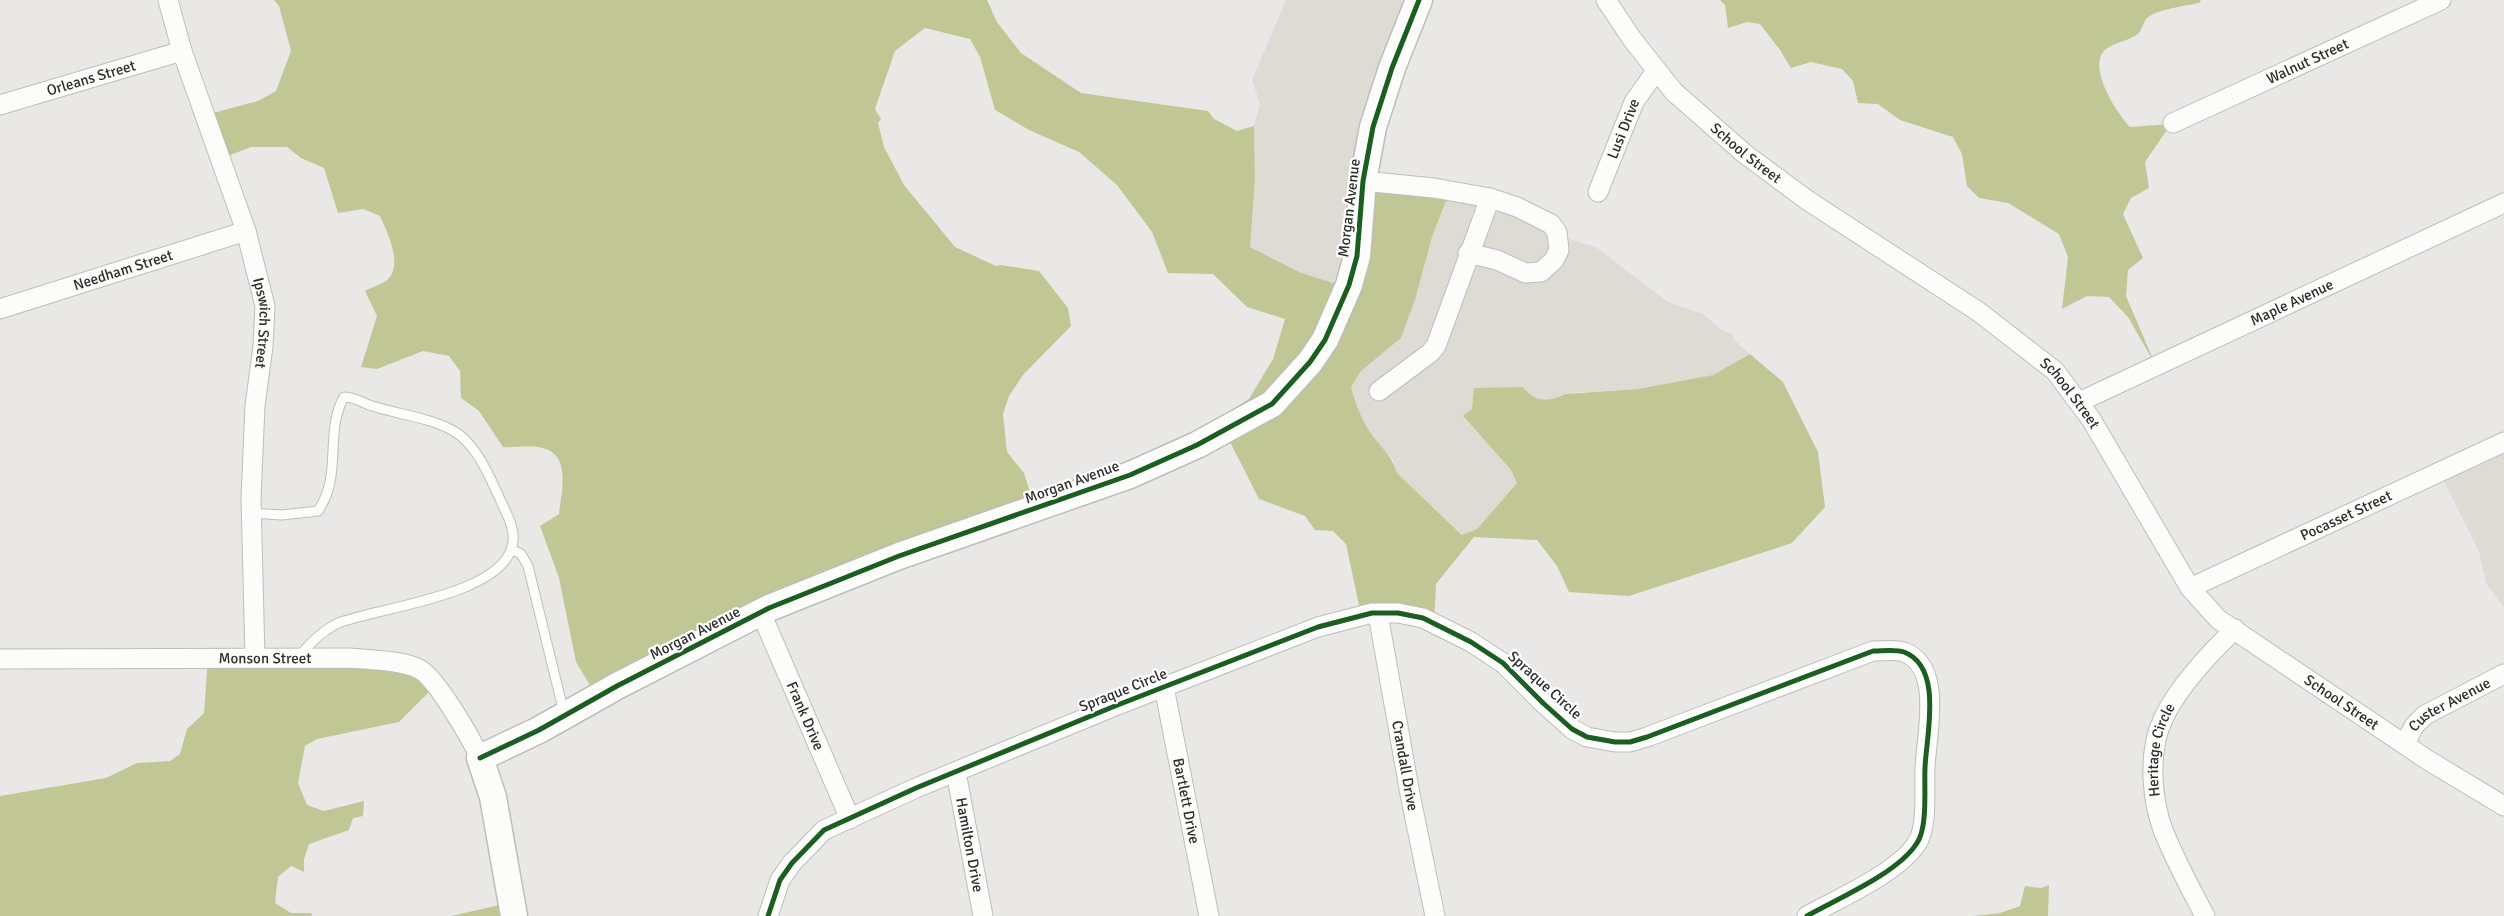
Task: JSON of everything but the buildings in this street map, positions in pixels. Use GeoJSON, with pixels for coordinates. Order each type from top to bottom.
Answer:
{"type":"FeatureCollection","features":[{"type":"Feature","properties":{"kind":"street","name":"Ipswich Street"},"geometry":{"type":"LineString","coordinates":[[168,0],[182,51],[246,231],[264,306],[263,346],[255,406],[252,512],[255,658]]}},
{"type":"Feature","properties":{"kind":"street","name":"Morgan Avenue"},"geometry":{"type":"LineString","coordinates":[[480,758],[540,730],[693,646],[808,591],[899,556],[1130,475],[1198,445],[1272,404],[1310,362],[1338,313],[1357,256],[1363,181],[1373,127],[1392,68],[1419,0]]}},
{"type":"Feature","properties":{"kind":"street","name":"School Street"},"geometry":{"type":"LineString","coordinates":[[1606,0],[1656,71],[1681,98],[1745,154],[1878,248],[1979,312],[2046,361],[2079,402],[2190,588],[2218,619],[2426,759],[2504,806]]}},
{"type":"Feature","properties":{"kind":"street","name":"Walnut Street"},"geometry":{"type":"LineString","coordinates":[[2173,123],[2441,0]]}},
{"type":"Feature","properties":{"kind":"street","name":"Orleans Street"},"geometry":{"type":"LineString","coordinates":[[0,106],[182,51]]}},
{"type":"Feature","properties":{"kind":"street","name":"Lusi Drive"},"geometry":{"type":"LineString","coordinates":[[1598,192],[1634,102],[1656,71]]}},
{"type":"Feature","properties":{"kind":"street"},"geometry":{"type":"LineString","coordinates":[[1363,181],[1434,188],[1490,198],[1517,207],[1551,224],[1557,232],[1559,250],[1548,267],[1541,272],[1525,272],[1497,260],[1468,253]]}},
{"type":"Feature","properties":{"kind":"street"},"geometry":{"type":"LineString","coordinates":[[1379,390],[1430,353],[1436,346],[1468,253],[1490,198]]}},
{"type":"Feature","properties":{"kind":"street","name":"Maple Avenue"},"geometry":{"type":"LineString","coordinates":[[2079,402],[2504,203]]}},
{"type":"Feature","properties":{"kind":"street","name":"Needham Street"},"geometry":{"type":"LineString","coordinates":[[0,309],[246,231]]}},
{"type":"Feature","properties":{"kind":"street","name":"Pocasset Street"},"geometry":{"type":"LineString","coordinates":[[2190,588],[2504,442]]}},
{"type":"Feature","properties":{"kind":"street","name":"Frank Drive"},"geometry":{"type":"LineString","coordinates":[[761,613],[850,819]]}},
{"type":"Feature","properties":{"kind":"street","name":"Spraque Circle"},"geometry":{"type":"LineString","coordinates":[[768,916],[780,880],[792,863],[824,830],[916,788],[1164,687],[1318,628],[1372,613],[1398,613],[1415,616],[1448,629],[1503,663],[1572,729],[1587,737],[1616,742],[1630,742],[1647,737],[1874,651],[1904,652],[1915,660],[1927,684],[1930,718],[1925,764],[1923,822],[1919,842],[1896,866],[1808,916]]}},
{"type":"Feature","properties":{"kind":"street","name":"Crandall Drive"},"geometry":{"type":"LineString","coordinates":[[1378,614],[1410,794],[1435,916]]}},
{"type":"Feature","properties":{"kind":"street","name":"Heritage Circle"},"geometry":{"type":"LineString","coordinates":[[2205,916],[2179,867],[2163,829],[2155,791],[2153,767],[2160,729],[2173,704],[2194,671],[2235,629]]}},
{"type":"Feature","properties":{"kind":"street","name":"Monson Street"},"geometry":{"type":"LineString","coordinates":[[0,659],[350,658],[420,669],[446,698],[480,758]]}},
{"type":"Feature","properties":{"kind":"street","name":"Custer Avenue"},"geometry":{"type":"LineString","coordinates":[[2405,744],[2414,726],[2425,715],[2504,674]]}},
{"type":"Feature","properties":{"kind":"street","name":"Bartlett Drive"},"geometry":{"type":"LineString","coordinates":[[1164,687],[1210,916]]}},
{"type":"Feature","properties":{"kind":"street"},"geometry":{"type":"LineString","coordinates":[[480,758],[493,797],[514,916]]}},
{"type":"Feature","properties":{"kind":"street","name":"Hamilton Drive"},"geometry":{"type":"LineString","coordinates":[[956,772],[983,916]]}},
{"type":"Feature","properties":{"kind":"lane"},"geometry":{"type":"LineString","coordinates":[[252,512],[282,515],[318,511],[325,500],[332,478],[334,437],[339,406],[344,397],[352,397],[368,404],[444,425],[457,432],[468,442],[490,478],[513,526],[512,549],[502,566],[475,584],[391,611],[340,623],[312,641],[297,658]]}},
{"type":"Feature","properties":{"kind":"lane"},"geometry":{"type":"LineString","coordinates":[[512,549],[521,554],[528,566],[564,716]]}},
{"type":"Feature","properties":{"kind":"shaded area"},"geometry":{"type":"Polygon","coordinates":[[[1286,0],[1418,0],[1342,286],[1299,272],[1250,247],[1255,180],[1254,126],[1260,104],[1252,80],[1286,0]]]}},
{"type":"Feature","properties":{"kind":"shaded area"},"geometry":{"type":"Polygon","coordinates":[[[1449,193],[1497,200],[1559,236],[1596,247],[1668,302],[1703,314],[1722,330],[1732,334],[1734,340],[1750,354],[1713,375],[1638,389],[1566,393],[1555,399],[1542,401],[1528,394],[1474,388],[1472,409],[1463,417],[1511,470],[1517,483],[1477,529],[1463,535],[1397,473],[1393,460],[1375,439],[1357,410],[1351,387],[1361,371],[1401,338],[1415,300],[1432,237],[1449,193]]]}},
{"type":"Feature","properties":{"kind":"shaded area"},"geometry":{"type":"Polygon","coordinates":[[[2504,442],[2504,608],[2486,583],[2479,552],[2440,473],[2504,442]]]}},
{"type":"Feature","properties":{"kind":"green space"},"geometry":{"type":"Polygon","coordinates":[[[274,0],[987,0],[997,22],[1021,53],[1081,93],[1208,111],[1214,119],[1237,131],[1254,126],[1255,180],[1250,247],[1299,272],[1342,286],[1361,188],[1449,193],[1432,237],[1415,300],[1401,338],[1361,371],[1351,387],[1364,421],[1371,434],[1391,459],[1397,473],[1462,535],[1477,529],[1517,483],[1511,470],[1463,416],[1472,409],[1474,388],[1523,387],[1533,396],[1548,400],[1565,394],[1638,389],[1713,375],[1750,354],[1783,382],[1818,452],[1825,507],[1792,543],[1629,596],[1569,592],[1557,566],[1537,540],[1474,537],[1436,584],[1434,622],[1361,615],[1346,544],[1333,531],[1315,530],[1305,516],[1259,499],[1226,434],[1229,423],[1227,413],[1249,399],[1273,359],[1285,319],[1247,307],[1213,274],[1168,273],[1152,232],[1117,185],[1079,152],[1029,130],[995,110],[980,57],[970,39],[925,28],[895,51],[875,109],[881,119],[878,123],[884,147],[904,185],[955,247],[996,266],[1001,265],[1039,271],[1068,308],[1071,326],[1023,375],[1009,396],[1003,414],[1007,452],[1024,473],[1034,505],[596,695],[576,662],[559,578],[540,526],[559,514],[563,477],[559,460],[546,449],[531,446],[503,447],[479,411],[461,398],[460,371],[449,356],[423,351],[377,369],[361,367],[377,316],[365,291],[387,280],[392,274],[394,266],[392,248],[380,216],[363,209],[338,213],[324,168],[301,158],[287,147],[251,147],[220,159],[205,115],[258,101],[276,91],[291,51],[279,6],[274,0]]]}},
{"type":"Feature","properties":{"kind":"green space"},"geometry":{"type":"Polygon","coordinates":[[[1720,0],[2201,0],[2199,3],[2164,10],[2147,18],[2138,34],[2106,49],[2101,57],[2099,66],[2105,89],[2130,127],[2171,124],[2145,162],[2149,188],[2131,198],[2123,214],[2143,258],[2128,270],[2126,296],[2155,364],[2128,317],[2109,297],[2087,296],[2062,309],[2068,257],[2059,234],[2008,203],[1979,198],[1967,186],[1962,154],[1953,137],[1900,120],[1878,104],[1858,103],[1853,81],[1842,69],[1811,62],[1791,68],[1760,24],[1747,22],[1728,28],[1725,5],[1720,0]]]}},
{"type":"Feature","properties":{"kind":"green space"},"geometry":{"type":"Polygon","coordinates":[[[208,658],[401,664],[432,689],[399,722],[317,739],[305,746],[298,783],[307,805],[324,811],[364,801],[363,816],[353,818],[349,830],[309,844],[304,859],[304,872],[291,866],[278,877],[275,903],[291,913],[311,913],[312,916],[0,916],[0,796],[106,778],[137,763],[170,761],[180,754],[187,729],[204,713],[208,658]]]}},
{"type":"Feature","properties":{"kind":"green space"},"geometry":{"type":"Polygon","coordinates":[[[2049,885],[2048,916],[1973,916],[2000,913],[2020,906],[2025,886],[2041,888],[2049,885]]]}},
{"type":"Feature","properties":{"kind":"green space"},"geometry":{"type":"Polygon","coordinates":[[[509,903],[513,916],[451,916],[509,903]]]}},
{"type":"Feature","properties":{"kind":"cycle path"},"geometry":{"type":"LineString","coordinates":[[480,758],[539,730],[617,686],[769,608],[899,556],[1130,475],[1197,445],[1272,404],[1310,362],[1325,340],[1349,285],[1357,256],[1363,181],[1373,127],[1392,68],[1419,0]]}},
{"type":"Feature","properties":{"kind":"cycle path"},"geometry":{"type":"LineString","coordinates":[[768,916],[780,880],[792,863],[824,830],[916,788],[1115,706],[1318,627],[1372,613],[1398,613],[1423,618],[1471,642],[1503,663],[1572,729],[1587,737],[1615,742],[1630,742],[1647,737],[1873,651],[1900,651],[1916,660],[1924,672],[1930,704],[1925,768],[1925,807],[1920,836],[1908,854],[1882,875],[1807,916]]}}]}
